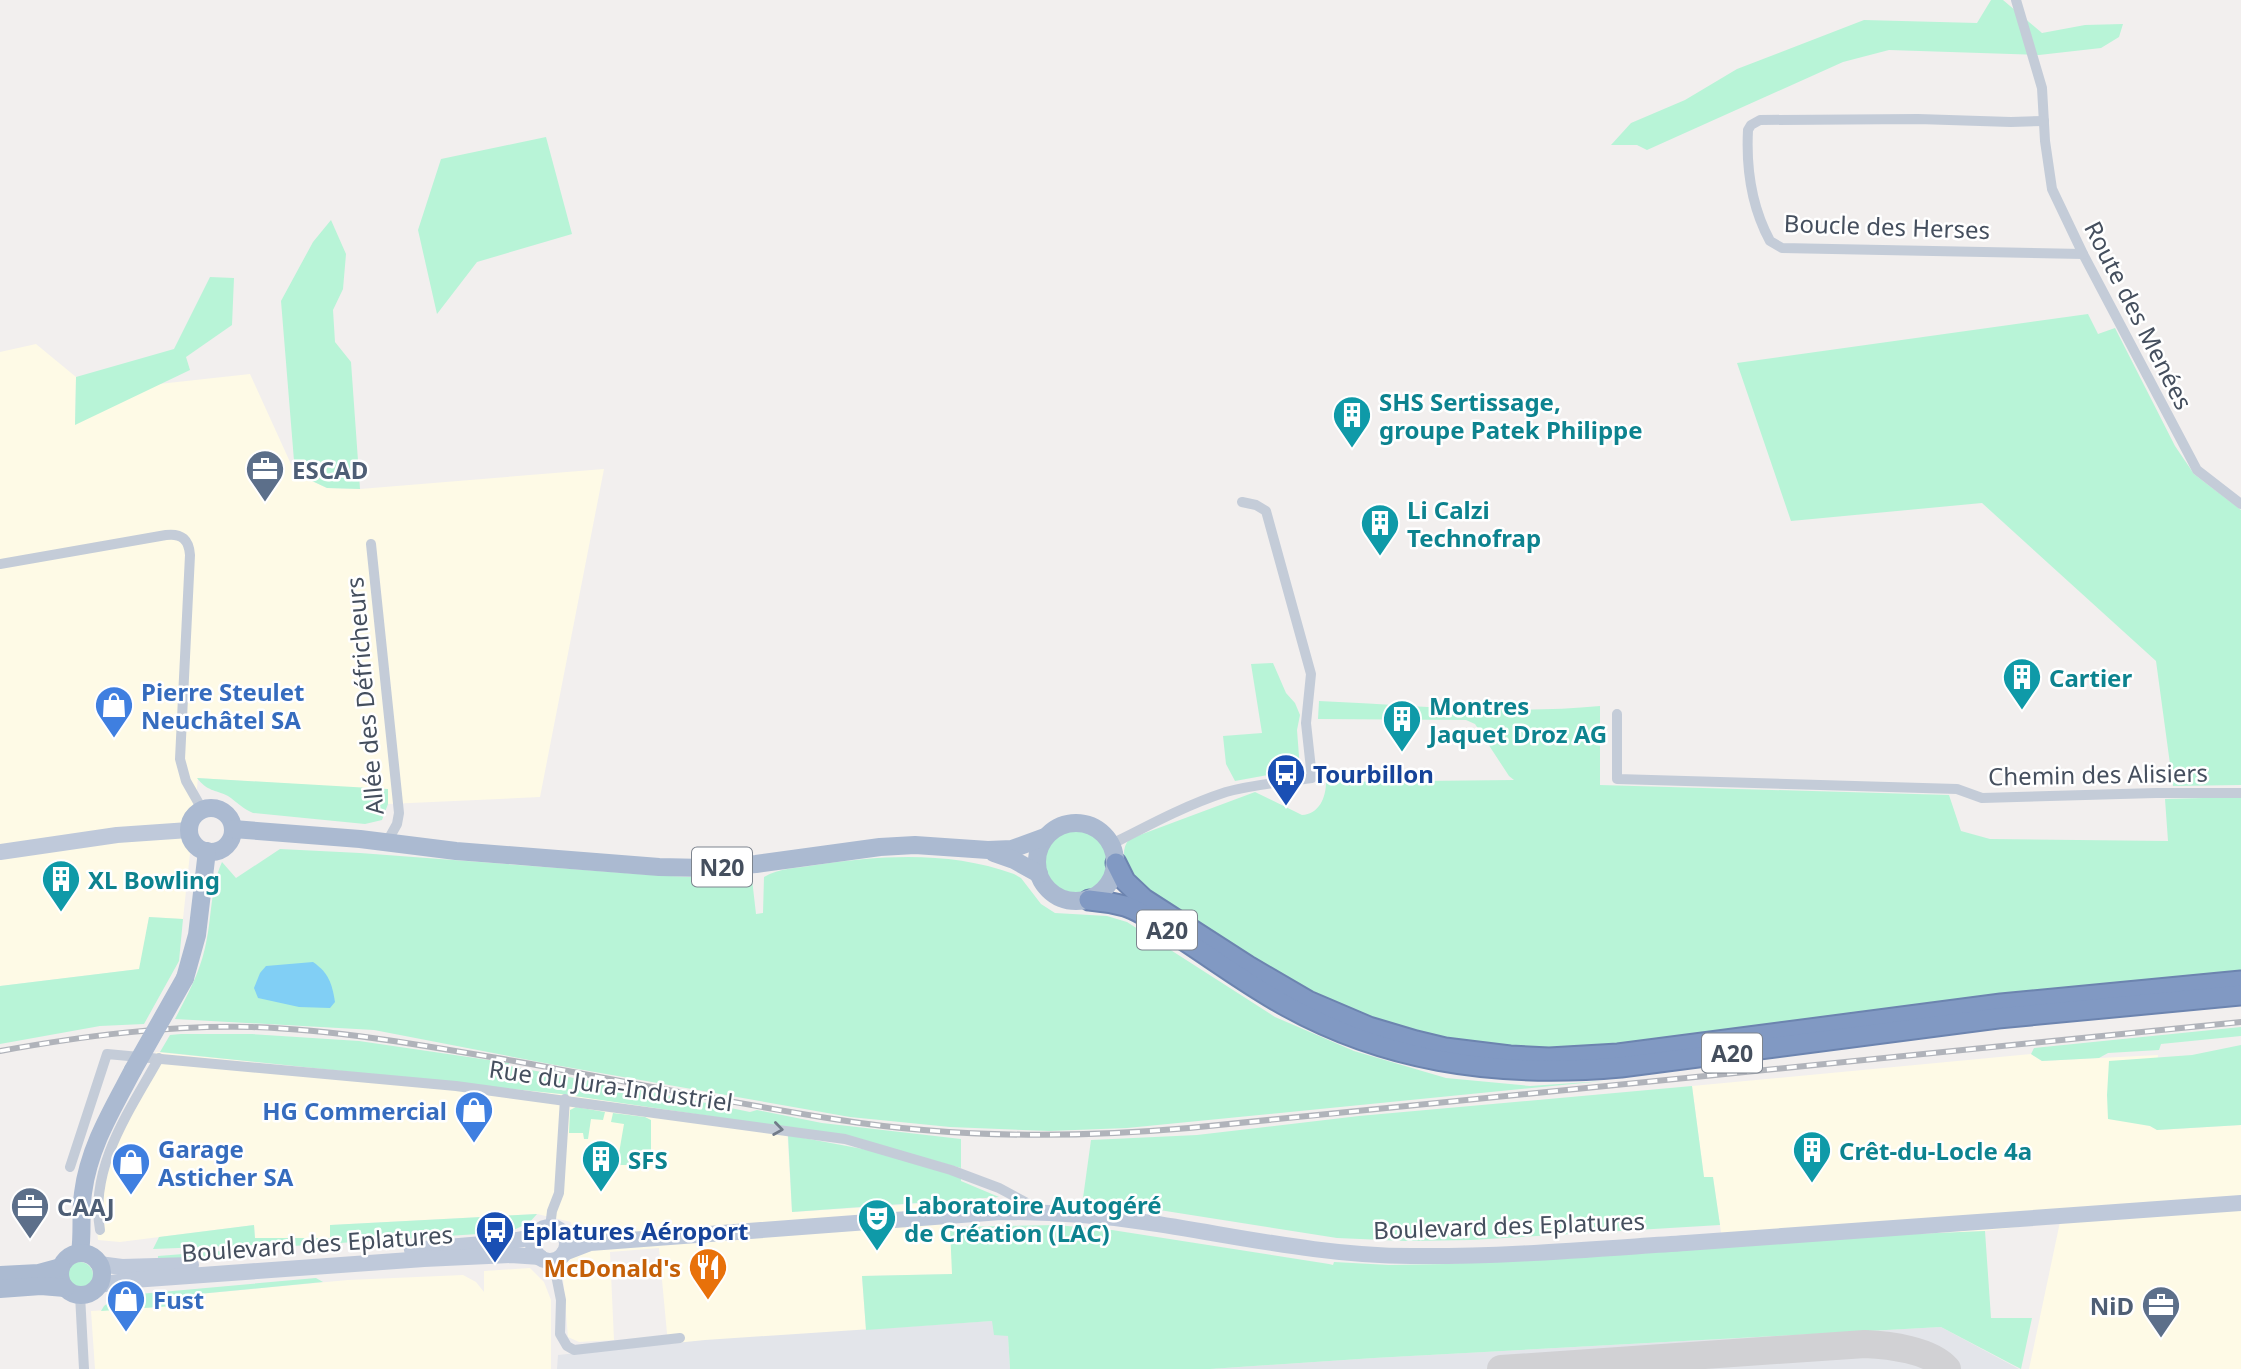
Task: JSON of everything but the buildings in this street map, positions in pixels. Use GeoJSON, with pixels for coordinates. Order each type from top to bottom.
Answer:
{"type":"FeatureCollection","features":[{"type":"Feature","properties":{"kind":"highway","name":"A20"},"geometry":{"type":"LineString","coordinates":[[1114,854],[1125,881],[1144,899],[1308,1001],[1369,1027],[1416,1041],[1499,1055],[1549,1058],[1618,1054],[2001,1004],[2241,981]]}},
{"type":"Feature","properties":{"kind":"highway","name":"A20"},"geometry":{"type":"LineString","coordinates":[[1088,900],[1135,911],[1271,997],[1362,1040],[1412,1055],[1512,1071],[1621,1068],[1998,1018],[2241,995]]}},
{"type":"Feature","properties":{"kind":"main road"},"geometry":{"type":"LineString","coordinates":[[208,808],[220,809],[229,817],[233,829],[230,841],[214,851],[207,851],[194,844],[189,830],[194,815],[208,808]]}},
{"type":"Feature","properties":{"kind":"main road","name":"N20"},"geometry":{"type":"LineString","coordinates":[[233,829],[494,854],[705,869],[880,847],[915,845],[1012,849],[1045,837],[1061,825],[1080,823],[1099,829],[1114,854]]}},
{"type":"Feature","properties":{"kind":"main road"},"geometry":{"type":"LineString","coordinates":[[0,852],[117,835],[189,830]]}},
{"type":"Feature","properties":{"kind":"main road"},"geometry":{"type":"LineString","coordinates":[[1039,874],[1037,855],[1045,837]]}},
{"type":"Feature","properties":{"kind":"main road","name":"N20"},"geometry":{"type":"LineString","coordinates":[[988,850],[1039,874],[1048,889],[1062,899],[1088,900]]}},
{"type":"Feature","properties":{"kind":"main road"},"geometry":{"type":"LineString","coordinates":[[80,1253],[84,1188],[92,1154],[103,1126],[184,978],[197,935],[207,851]]}},
{"type":"Feature","properties":{"kind":"main road"},"geometry":{"type":"LineString","coordinates":[[1088,900],[1097,896],[1111,882],[1114,854]]}},
{"type":"Feature","properties":{"kind":"main road","name":"Boulevard des Eplatures"},"geometry":{"type":"LineString","coordinates":[[98,1285],[133,1280],[424,1259],[511,1255],[552,1257],[590,1242],[1001,1212],[1044,1212],[1134,1221],[1295,1247],[1367,1255],[1432,1256],[1679,1243],[2241,1203]]}},
{"type":"Feature","properties":{"kind":"main road"},"geometry":{"type":"LineString","coordinates":[[539,1231],[557,1231],[566,1244],[552,1257],[534,1250],[534,1237],[539,1231]]}},
{"type":"Feature","properties":{"kind":"main road","name":"Boulevard des Eplatures"},"geometry":{"type":"LineString","coordinates":[[557,1231],[590,1242]]}},
{"type":"Feature","properties":{"kind":"main road","name":"Boulevard des Eplatures"},"geometry":{"type":"LineString","coordinates":[[99,1264],[122,1268],[178,1266],[506,1242],[534,1237]]}},
{"type":"Feature","properties":{"kind":"main road"},"geometry":{"type":"LineString","coordinates":[[0,1289],[41,1286],[73,1291],[89,1293],[98,1285],[101,1277],[99,1264],[90,1255],[80,1253],[68,1257],[61,1267],[61,1280],[73,1291]]}},
{"type":"Feature","properties":{"kind":"main road"},"geometry":{"type":"LineString","coordinates":[[0,1275],[39,1273],[61,1267]]}},
{"type":"Feature","properties":{"kind":"street","name":"Route des Menées"},"geometry":{"type":"LineString","coordinates":[[2016,0],[2042,88],[2052,189],[2082,254],[2197,470],[2241,504]]}},
{"type":"Feature","properties":{"kind":"street","name":"Boucle des Herses"},"geometry":{"type":"LineString","coordinates":[[2044,121],[1760,120],[1748,130],[1748,179],[1767,235],[1770,241],[1782,248],[2082,254]]}},
{"type":"Feature","properties":{"kind":"street"},"geometry":{"type":"LineString","coordinates":[[1114,854],[1168,814],[1213,797],[1256,786],[1312,778],[1306,723],[1311,674],[1266,511],[1256,505],[1242,502]]}},
{"type":"Feature","properties":{"kind":"street"},"geometry":{"type":"LineString","coordinates":[[0,564],[166,534],[179,535],[187,542],[190,555],[180,759],[186,781],[202,809]]}},
{"type":"Feature","properties":{"kind":"street","name":"Allée des Défricheurs"},"geometry":{"type":"LineString","coordinates":[[371,544],[399,813],[397,824],[387,842]]}},
{"type":"Feature","properties":{"kind":"street","name":"Chemin des Alisiers"},"geometry":{"type":"LineString","coordinates":[[1617,714],[1617,779],[1958,789],[1982,797],[2241,793]]}},
{"type":"Feature","properties":{"kind":"street","name":"Rue du Jura-Industriel"},"geometry":{"type":"LineString","coordinates":[[70,1167],[107,1054],[456,1086],[845,1139],[951,1170],[999,1188],[1044,1212]]}},
{"type":"Feature","properties":{"kind":"street"},"geometry":{"type":"LineString","coordinates":[[100,1230],[98,1199],[108,1156],[159,1058]]}},
{"type":"Feature","properties":{"kind":"street"},"geometry":{"type":"LineString","coordinates":[[557,1231],[552,1211],[559,1194],[565,1100]]}},
{"type":"Feature","properties":{"kind":"street"},"geometry":{"type":"LineString","coordinates":[[552,1257],[561,1300],[560,1334],[562,1340],[573,1350],[680,1338]]}},
{"type":"Feature","properties":{"kind":"street"},"geometry":{"type":"LineString","coordinates":[[73,1291],[84,1369]]}},
{"type":"Feature","properties":{"kind":"shaded area"},"geometry":{"type":"Polygon","coordinates":[[[36,344],[76,377],[75,424],[159,384],[250,374],[295,473],[327,488],[360,489],[604,469],[540,797],[388,804],[388,790],[198,778],[183,919],[149,917],[140,969],[0,986],[0,352],[36,344]]]}},
{"type":"Feature","properties":{"kind":"shaded area"},"geometry":{"type":"Polygon","coordinates":[[[156,1052],[561,1094],[787,1127],[792,1212],[948,1202],[953,1274],[862,1276],[866,1330],[668,1344],[659,1248],[610,1252],[614,1340],[579,1342],[568,1337],[562,1266],[575,1254],[571,1222],[537,1214],[331,1225],[331,1238],[255,1238],[254,1225],[120,1242],[98,1240],[95,1209],[98,1181],[156,1052]]]}},
{"type":"Feature","properties":{"kind":"shaded area"},"geometry":{"type":"Polygon","coordinates":[[[2031,1054],[2042,1061],[2158,1055],[2150,1126],[2157,1130],[2241,1125],[2241,1369],[2029,1369],[2060,1222],[1985,1231],[1723,1246],[1713,1177],[1704,1177],[1692,1086],[2031,1054]]]}},
{"type":"Feature","properties":{"kind":"shaded area"},"geometry":{"type":"Polygon","coordinates":[[[530,1268],[544,1282],[551,1300],[551,1369],[95,1369],[91,1311],[188,1305],[188,1295],[348,1280],[463,1275],[476,1282],[484,1292],[484,1271],[530,1268]]]}},
{"type":"Feature","properties":{"kind":"shaded area"},"geometry":{"type":"Polygon","coordinates":[[[992,1321],[1008,1336],[1010,1369],[557,1369],[558,1355],[705,1340],[992,1321]]]}},
{"type":"Feature","properties":{"kind":"shaded area"},"geometry":{"type":"Polygon","coordinates":[[[1941,1327],[2019,1369],[1210,1369],[1374,1358],[1941,1327]]]}},
{"type":"Feature","properties":{"kind":"green space"},"geometry":{"type":"Polygon","coordinates":[[[1991,0],[2003,0],[2042,33],[2085,25],[2123,24],[2119,37],[2101,48],[2039,55],[1889,50],[1843,62],[1647,150],[1637,145],[1611,145],[1631,123],[1685,100],[1737,69],[1864,20],[1977,23],[1991,0]]]}},
{"type":"Feature","properties":{"kind":"green space"},"geometry":{"type":"Polygon","coordinates":[[[546,137],[572,234],[477,262],[437,314],[418,230],[441,159],[546,137]]]}},
{"type":"Feature","properties":{"kind":"green space"},"geometry":{"type":"Polygon","coordinates":[[[331,220],[346,254],[343,289],[333,310],[335,342],[351,362],[360,489],[327,488],[295,473],[281,301],[313,242],[331,220]]]}},
{"type":"Feature","properties":{"kind":"green space"},"geometry":{"type":"Polygon","coordinates":[[[210,277],[234,278],[232,325],[186,357],[190,370],[75,425],[76,377],[174,349],[210,277]]]}},
{"type":"Feature","properties":{"kind":"green space"},"geometry":{"type":"Polygon","coordinates":[[[2088,314],[2098,334],[2115,328],[2175,446],[2194,474],[2241,510],[2241,785],[2173,786],[2156,661],[1982,503],[1791,521],[1737,363],[2088,314]]]}},
{"type":"Feature","properties":{"kind":"green space"},"geometry":{"type":"Polygon","coordinates":[[[1273,663],[1286,693],[1295,703],[1300,715],[1297,730],[1300,769],[1235,781],[1226,764],[1223,736],[1262,733],[1251,664],[1273,663]]]}},
{"type":"Feature","properties":{"kind":"green space"},"geometry":{"type":"Polygon","coordinates":[[[1319,701],[1530,710],[1600,706],[1600,785],[1949,795],[1961,831],[1990,839],[2168,841],[2165,799],[2241,797],[2241,973],[1638,1045],[1523,1050],[1454,1041],[1375,1022],[1315,998],[1271,973],[1137,882],[1127,867],[1124,856],[1129,839],[1255,792],[1302,815],[1313,812],[1320,804],[1325,794],[1326,782],[1514,780],[1475,724],[1466,720],[1318,719],[1319,701]]]}},
{"type":"Feature","properties":{"kind":"green space"},"geometry":{"type":"Polygon","coordinates":[[[197,778],[388,789],[388,804],[382,820],[365,824],[253,813],[228,796],[208,788],[197,778]]]}},
{"type":"Feature","properties":{"kind":"green space"},"geometry":{"type":"Polygon","coordinates":[[[1077,829],[1095,835],[1103,843],[1109,861],[1103,879],[1095,887],[1077,893],[1059,887],[1051,879],[1045,861],[1051,843],[1059,835],[1077,829]]]}},
{"type":"Feature","properties":{"kind":"green space"},"geometry":{"type":"Polygon","coordinates":[[[280,849],[651,875],[745,875],[751,876],[752,879],[756,914],[763,913],[764,877],[782,870],[891,857],[965,861],[1021,878],[1041,904],[1055,913],[1107,916],[1127,922],[1275,1017],[1354,1051],[1446,1078],[1530,1086],[1603,1081],[1127,1128],[1049,1131],[950,1127],[850,1117],[374,1030],[175,1019],[202,958],[215,882],[222,862],[236,878],[280,849]]]}},
{"type":"Feature","properties":{"kind":"green space"},"geometry":{"type":"Polygon","coordinates":[[[149,917],[183,919],[179,961],[144,1024],[100,1026],[0,1044],[0,986],[139,969],[149,917]]]}},
{"type":"Feature","properties":{"kind":"green space"},"geometry":{"type":"Polygon","coordinates":[[[2241,1027],[2241,1036],[2161,1044],[2159,1050],[2108,1053],[2099,1058],[2042,1061],[2031,1054],[2034,1048],[2241,1027]]]}},
{"type":"Feature","properties":{"kind":"green space"},"geometry":{"type":"Polygon","coordinates":[[[252,1034],[359,1041],[509,1063],[509,1066],[750,1112],[757,1110],[822,1123],[961,1139],[961,1168],[843,1136],[561,1094],[160,1052],[170,1035],[252,1034]]]}},
{"type":"Feature","properties":{"kind":"green space"},"geometry":{"type":"Polygon","coordinates":[[[2241,1045],[2241,1125],[2157,1130],[2150,1126],[2108,1119],[2109,1061],[2192,1055],[2241,1045]]]}},
{"type":"Feature","properties":{"kind":"green space"},"geometry":{"type":"Polygon","coordinates":[[[1692,1086],[1704,1177],[1713,1177],[1720,1225],[1471,1240],[1406,1241],[1337,1238],[1083,1198],[1091,1140],[1197,1135],[1359,1116],[1692,1086]]]}},
{"type":"Feature","properties":{"kind":"green space"},"geometry":{"type":"Polygon","coordinates":[[[576,1107],[605,1112],[603,1120],[591,1119],[588,1139],[584,1139],[583,1133],[569,1133],[570,1110],[576,1107]]]}},
{"type":"Feature","properties":{"kind":"green space"},"geometry":{"type":"Polygon","coordinates":[[[613,1113],[651,1120],[651,1151],[645,1163],[602,1165],[603,1151],[619,1153],[624,1124],[611,1122],[613,1113]]]}},
{"type":"Feature","properties":{"kind":"green space"},"geometry":{"type":"Polygon","coordinates":[[[788,1135],[868,1150],[961,1177],[961,1181],[999,1197],[792,1212],[788,1135]]]}},
{"type":"Feature","properties":{"kind":"green space"},"geometry":{"type":"Polygon","coordinates":[[[537,1214],[529,1223],[509,1232],[278,1247],[254,1245],[153,1249],[159,1237],[254,1225],[255,1238],[330,1238],[330,1225],[537,1214]]]}},
{"type":"Feature","properties":{"kind":"green space"},"geometry":{"type":"Polygon","coordinates":[[[1056,1225],[1112,1230],[1333,1265],[1334,1262],[1446,1264],[1985,1231],[1991,1318],[2032,1318],[2021,1369],[1941,1327],[1210,1369],[1010,1369],[1008,1336],[994,1335],[992,1321],[866,1330],[862,1276],[952,1274],[950,1227],[1056,1225]]]}},
{"type":"Feature","properties":{"kind":"green space"},"geometry":{"type":"Polygon","coordinates":[[[222,1251],[261,1255],[158,1263],[158,1256],[222,1251]]]}},
{"type":"Feature","properties":{"kind":"green space"},"geometry":{"type":"Polygon","coordinates":[[[80,1262],[89,1266],[93,1275],[89,1284],[80,1288],[71,1284],[67,1275],[71,1266],[80,1262]]]}},
{"type":"Feature","properties":{"kind":"green space"},"geometry":{"type":"Polygon","coordinates":[[[316,1278],[323,1282],[188,1295],[188,1305],[101,1311],[117,1296],[316,1278]]]}},
{"type":"Feature","properties":{"kind":"water"},"geometry":{"type":"Polygon","coordinates":[[[313,962],[323,970],[331,984],[335,1002],[330,1008],[299,1007],[258,998],[254,988],[266,966],[313,962]]]}},
{"type":"Feature","properties":{"kind":"taxiway"},"geometry":{"type":"LineString","coordinates":[[1501,1369],[1865,1344],[1897,1347],[1920,1353],[1931,1357],[1947,1369]]}},
{"type":"Feature","properties":{"kind":"railway"},"geometry":{"type":"LineString","coordinates":[[0,1051],[94,1036],[157,1030],[220,1027],[285,1029],[416,1044],[883,1126],[970,1133],[1059,1135],[1189,1128],[2241,1022]]}},
{"type":"Feature","properties":{"kind":"place","name":"SHS Sertissage, groupe Patek Philippe"},"geometry":{"type":"Point","coordinates":[1352,449]}},
{"type":"Feature","properties":{"kind":"place","name":"ESCAD"},"geometry":{"type":"Point","coordinates":[265,503]}},
{"type":"Feature","properties":{"kind":"place","name":"Li Calzi Technofrap"},"geometry":{"type":"Point","coordinates":[1380,557]}},
{"type":"Feature","properties":{"kind":"place","name":"Cartier"},"geometry":{"type":"Point","coordinates":[2022,711]}},
{"type":"Feature","properties":{"kind":"place","name":"Pierre Steulet Neuchâtel SA"},"geometry":{"type":"Point","coordinates":[114,739]}},
{"type":"Feature","properties":{"kind":"place","name":"Montres Jaquet Droz AG"},"geometry":{"type":"Point","coordinates":[1402,753]}},
{"type":"Feature","properties":{"kind":"place","name":"Tourbillon"},"geometry":{"type":"Point","coordinates":[1286,807]}},
{"type":"Feature","properties":{"kind":"place","name":"XL Bowling"},"geometry":{"type":"Point","coordinates":[61,913]}},
{"type":"Feature","properties":{"kind":"place","name":"HG Commercial"},"geometry":{"type":"Point","coordinates":[474,1144]}},
{"type":"Feature","properties":{"kind":"place","name":"Crêt-du-Locle 4a"},"geometry":{"type":"Point","coordinates":[1812,1184]}},
{"type":"Feature","properties":{"kind":"place","name":"SFS"},"geometry":{"type":"Point","coordinates":[601,1193]}},
{"type":"Feature","properties":{"kind":"place","name":"Garage Asticher SA"},"geometry":{"type":"Point","coordinates":[131,1196]}},
{"type":"Feature","properties":{"kind":"place","name":"CAAJ"},"geometry":{"type":"Point","coordinates":[30,1240]}},
{"type":"Feature","properties":{"kind":"place","name":"Laboratoire Autogéré de Création (LAC)"},"geometry":{"type":"Point","coordinates":[877,1252]}},
{"type":"Feature","properties":{"kind":"place","name":"Eplatures Aéroport"},"geometry":{"type":"Point","coordinates":[495,1264]}},
{"type":"Feature","properties":{"kind":"place","name":"McDonald's"},"geometry":{"type":"Point","coordinates":[708,1301]}},
{"type":"Feature","properties":{"kind":"place","name":"Fust"},"geometry":{"type":"Point","coordinates":[126,1333]}},
{"type":"Feature","properties":{"kind":"place","name":"NiD"},"geometry":{"type":"Point","coordinates":[2161,1339]}}]}
